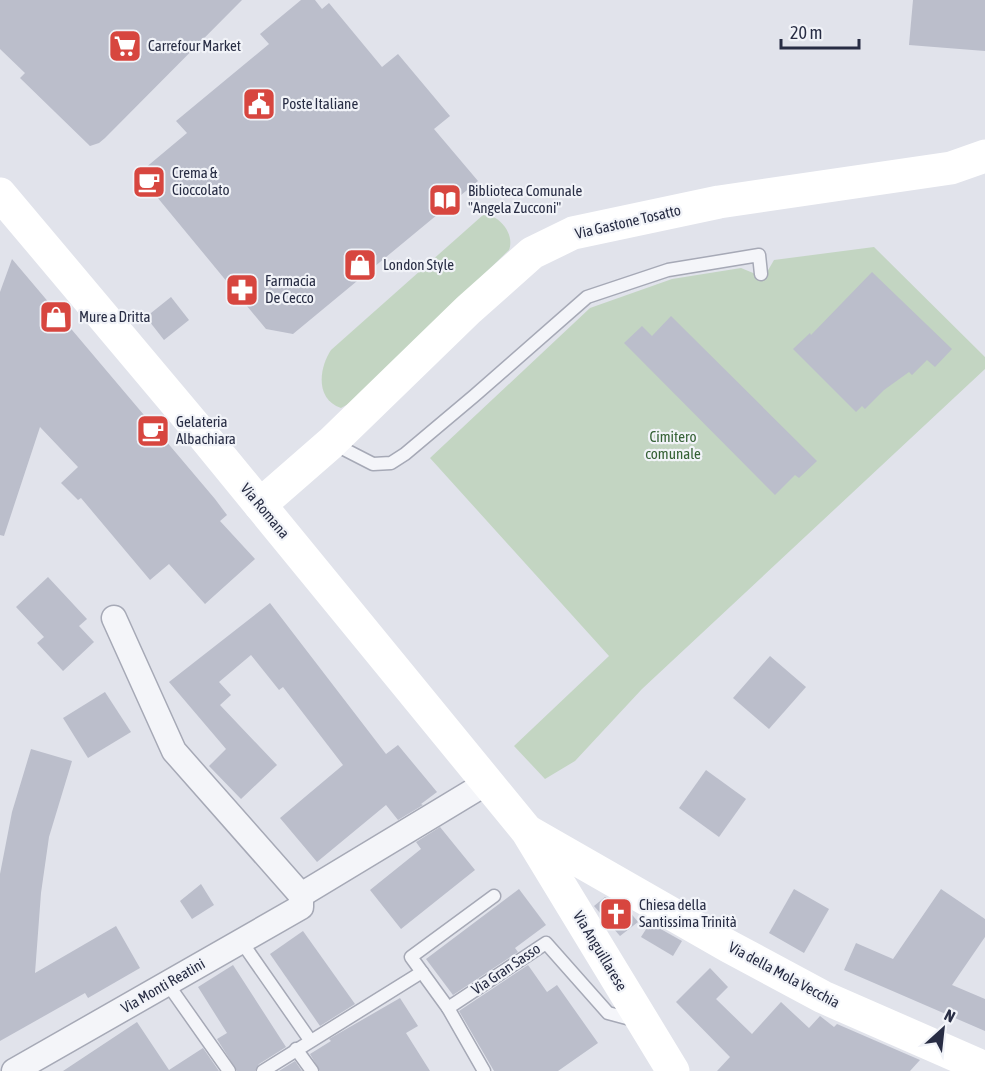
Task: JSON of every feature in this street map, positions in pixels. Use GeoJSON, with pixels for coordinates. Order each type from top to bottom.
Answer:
{"type":"FeatureCollection","features":[{"type":"Feature","properties":{"kind":"street","name":"Via Gastone Tosatto"},"geometry":{"type":"LineString","coordinates":[[260,506],[331,443],[468,310],[532,253],[573,233],[719,202],[951,168],[985,156]]}},
{"type":"Feature","properties":{"kind":"street","name":"Via Romana"},"geometry":{"type":"LineString","coordinates":[[0,194],[527,831]]}},
{"type":"Feature","properties":{"kind":"street"},"geometry":{"type":"LineString","coordinates":[[114,618],[174,750],[301,895]]}},
{"type":"Feature","properties":{"kind":"street","name":"Via Monti Reatini"},"geometry":{"type":"LineString","coordinates":[[14,1071],[301,906],[301,895],[488,782]]}},
{"type":"Feature","properties":{"kind":"street","name":"Via Anguillarese"},"geometry":{"type":"LineString","coordinates":[[527,831],[673,1071]]}},
{"type":"Feature","properties":{"kind":"street","name":"Via della Mola Vecchia"},"geometry":{"type":"LineString","coordinates":[[527,831],[728,946],[823,997],[985,1068]]}},
{"type":"Feature","properties":{"kind":"lane"},"geometry":{"type":"LineString","coordinates":[[331,443],[373,464],[391,463],[474,396],[587,297],[668,270],[759,255],[761,274]]}},
{"type":"Feature","properties":{"kind":"lane"},"geometry":{"type":"LineString","coordinates":[[484,1071],[448,1008],[411,957],[494,896]]}},
{"type":"Feature","properties":{"kind":"lane"},"geometry":{"type":"LineString","coordinates":[[241,941],[310,1040]]}},
{"type":"Feature","properties":{"kind":"lane","name":"Via Gran Sasso"},"geometry":{"type":"LineString","coordinates":[[448,1008],[546,943],[608,1012],[644,1023]]}},
{"type":"Feature","properties":{"kind":"lane"},"geometry":{"type":"LineString","coordinates":[[263,1071],[422,972]]}},
{"type":"Feature","properties":{"kind":"lane"},"geometry":{"type":"LineString","coordinates":[[167,983],[229,1071]]}},
{"type":"Feature","properties":{"kind":"lane"},"geometry":{"type":"LineString","coordinates":[[296,1049],[312,1071]]}},
{"type":"Feature","properties":{"kind":"green space"},"geometry":{"type":"Polygon","coordinates":[[[483,215],[495,218],[505,227],[510,238],[509,250],[352,402],[341,408],[333,404],[323,390],[322,382],[324,365],[331,350],[483,215]]]}},
{"type":"Feature","properties":{"kind":"green space","name":"Cimitero comunale"},"geometry":{"type":"Polygon","coordinates":[[[874,247],[985,357],[985,369],[642,689],[575,761],[545,779],[514,746],[609,656],[430,458],[590,308],[672,279],[741,268],[758,275],[767,272],[774,260],[874,247]]]}},
{"type":"Feature","properties":{"kind":"building","name":"Carrefour Market"},"geometry":{"type":"Polygon","coordinates":[[[0,0],[242,0],[105,138],[90,146],[20,78],[25,73],[0,49],[0,0]]]}},
{"type":"Feature","properties":{"kind":"building"},"geometry":{"type":"Polygon","coordinates":[[[301,0],[315,0],[322,9],[329,3],[382,67],[398,54],[450,116],[434,129],[478,181],[293,334],[266,329],[138,174],[187,133],[176,121],[269,44],[260,34],[301,0]]]}},
{"type":"Feature","properties":{"kind":"building"},"geometry":{"type":"Polygon","coordinates":[[[913,0],[985,0],[985,51],[909,45],[913,0]]]}},
{"type":"Feature","properties":{"kind":"building"},"geometry":{"type":"Polygon","coordinates":[[[12,259],[215,499],[227,515],[220,521],[255,559],[205,604],[169,564],[150,580],[81,498],[78,500],[61,483],[78,467],[40,427],[4,536],[0,535],[0,292],[12,259]]]}},
{"type":"Feature","properties":{"kind":"building"},"geometry":{"type":"Polygon","coordinates":[[[872,272],[952,349],[935,367],[927,360],[912,375],[909,372],[884,390],[865,409],[862,406],[856,412],[793,349],[810,333],[811,335],[872,272]]]}},
{"type":"Feature","properties":{"kind":"building"},"geometry":{"type":"Polygon","coordinates":[[[171,297],[189,320],[164,340],[146,317],[171,297]]]}},
{"type":"Feature","properties":{"kind":"building"},"geometry":{"type":"Polygon","coordinates":[[[671,316],[817,461],[799,478],[795,475],[775,495],[624,343],[642,326],[652,336],[671,316]]]}},
{"type":"Feature","properties":{"kind":"building"},"geometry":{"type":"Polygon","coordinates":[[[48,577],[87,619],[79,626],[94,642],[63,671],[37,643],[44,637],[16,607],[48,577]]]}},
{"type":"Feature","properties":{"kind":"building"},"geometry":{"type":"Polygon","coordinates":[[[270,603],[386,754],[398,745],[437,792],[421,804],[423,805],[398,820],[386,805],[317,862],[280,818],[343,765],[283,687],[279,690],[251,655],[219,682],[231,695],[220,705],[277,765],[241,799],[209,766],[226,749],[169,682],[270,603]]]}},
{"type":"Feature","properties":{"kind":"building"},"geometry":{"type":"Polygon","coordinates":[[[770,656],[806,687],[769,729],[733,698],[770,656]]]}},
{"type":"Feature","properties":{"kind":"building"},"geometry":{"type":"Polygon","coordinates":[[[105,692],[131,732],[88,758],[63,718],[105,692]]]}},
{"type":"Feature","properties":{"kind":"building"},"geometry":{"type":"Polygon","coordinates":[[[31,749],[72,761],[49,837],[41,893],[35,973],[116,926],[140,968],[88,998],[85,993],[0,1041],[0,874],[12,812],[31,749]]]}},
{"type":"Feature","properties":{"kind":"building"},"geometry":{"type":"Polygon","coordinates":[[[706,770],[746,799],[719,837],[679,808],[706,770]]]}},
{"type":"Feature","properties":{"kind":"building"},"geometry":{"type":"Polygon","coordinates":[[[440,827],[475,870],[401,929],[370,890],[421,849],[416,842],[440,827]]]}},
{"type":"Feature","properties":{"kind":"building"},"geometry":{"type":"Polygon","coordinates":[[[201,884],[214,905],[192,919],[180,901],[201,884]]]}},
{"type":"Feature","properties":{"kind":"building"},"geometry":{"type":"Polygon","coordinates":[[[519,889],[546,925],[515,948],[518,952],[453,995],[426,959],[519,889]]]}},
{"type":"Feature","properties":{"kind":"building"},"geometry":{"type":"Polygon","coordinates":[[[794,889],[829,909],[804,953],[769,933],[794,889]]]}},
{"type":"Feature","properties":{"kind":"building"},"geometry":{"type":"Polygon","coordinates":[[[941,889],[985,919],[985,937],[952,985],[985,999],[985,1031],[844,970],[856,943],[893,959],[941,889]]]}},
{"type":"Feature","properties":{"kind":"building","name":"Chiesa della Santissima Trinità"},"geometry":{"type":"Polygon","coordinates":[[[605,897],[629,911],[638,922],[620,936],[594,906],[605,897]]]}},
{"type":"Feature","properties":{"kind":"building"},"geometry":{"type":"Polygon","coordinates":[[[650,923],[682,941],[673,956],[641,937],[650,923]]]}},
{"type":"Feature","properties":{"kind":"building"},"geometry":{"type":"Polygon","coordinates":[[[303,931],[355,1004],[320,1026],[270,954],[303,931]]]}},
{"type":"Feature","properties":{"kind":"building"},"geometry":{"type":"Polygon","coordinates":[[[233,965],[286,1047],[259,1064],[255,1071],[237,1071],[217,1039],[227,1033],[198,987],[233,965]]]}},
{"type":"Feature","properties":{"kind":"building"},"geometry":{"type":"Polygon","coordinates":[[[528,965],[547,992],[557,985],[598,1043],[558,1071],[494,1071],[459,1011],[528,965]]]}},
{"type":"Feature","properties":{"kind":"building"},"geometry":{"type":"Polygon","coordinates":[[[710,968],[728,987],[716,999],[752,1034],[781,1002],[809,1028],[820,1016],[834,1027],[837,1024],[920,1060],[910,1071],[717,1071],[730,1057],[676,1002],[710,968]]]}},
{"type":"Feature","properties":{"kind":"building"},"geometry":{"type":"Polygon","coordinates":[[[400,998],[418,1026],[406,1033],[430,1071],[320,1071],[310,1054],[331,1041],[329,1039],[400,998]]]}},
{"type":"Feature","properties":{"kind":"building"},"geometry":{"type":"Polygon","coordinates":[[[137,1022],[169,1070],[203,1048],[219,1071],[63,1071],[137,1022]]]}},
{"type":"Feature","properties":{"kind":"building"},"geometry":{"type":"Polygon","coordinates":[[[295,1061],[302,1071],[279,1071],[295,1061]]]}},
{"type":"Feature","properties":{"kind":"place","name":"Carrefour Market"},"geometry":{"type":"Point","coordinates":[125,46]}},
{"type":"Feature","properties":{"kind":"place","name":"Poste Italiane"},"geometry":{"type":"Point","coordinates":[259,104]}},
{"type":"Feature","properties":{"kind":"place","name":"Crema & Cioccolato"},"geometry":{"type":"Point","coordinates":[149,182]}},
{"type":"Feature","properties":{"kind":"place","name":"Biblioteca Comunale \"Angela Zucconi\""},"geometry":{"type":"Point","coordinates":[445,200]}},
{"type":"Feature","properties":{"kind":"place","name":"London Style"},"geometry":{"type":"Point","coordinates":[360,265]}},
{"type":"Feature","properties":{"kind":"place","name":"Farmacia De Cecco"},"geometry":{"type":"Point","coordinates":[242,290]}},
{"type":"Feature","properties":{"kind":"place","name":"Mure a Dritta"},"geometry":{"type":"Point","coordinates":[56,317]}},
{"type":"Feature","properties":{"kind":"place","name":"Gelateria Albachiara"},"geometry":{"type":"Point","coordinates":[153,431]}},
{"type":"Feature","properties":{"kind":"place","name":"Chiesa della Santissima Trinità"},"geometry":{"type":"Point","coordinates":[616,914]}}]}
